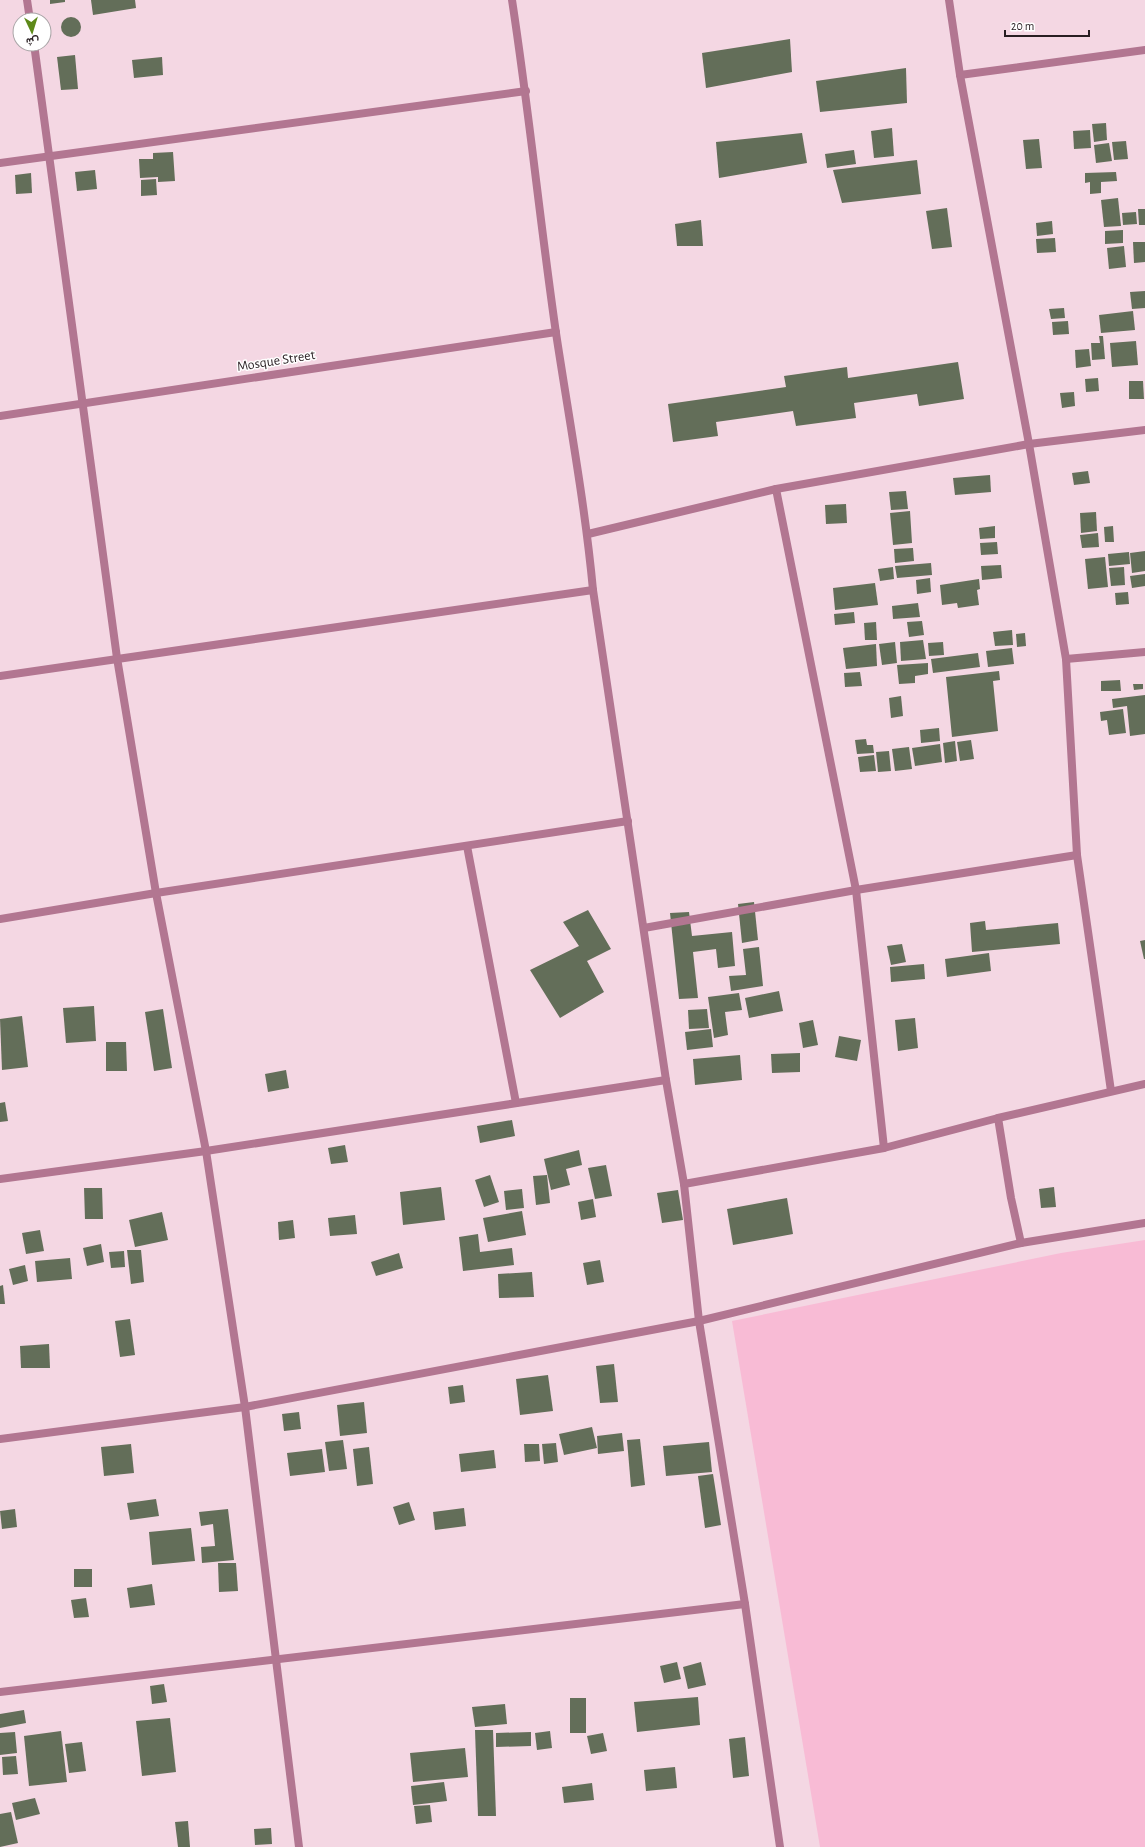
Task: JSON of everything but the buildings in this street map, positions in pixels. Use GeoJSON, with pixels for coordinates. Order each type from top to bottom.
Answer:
{"type":"FeatureCollection","features":[{"type":"Feature","properties":{"kind":"street"},"geometry":{"type":"LineString","coordinates":[[27,0],[29,12]]}},
{"type":"Feature","properties":{"kind":"street"},"geometry":{"type":"LineString","coordinates":[[512,0],[526,91],[556,332],[588,534],[593,590],[666,1080],[684,1184],[699,1321],[745,1604],[780,1847]]}},
{"type":"Feature","properties":{"kind":"street"},"geometry":{"type":"LineString","coordinates":[[949,0],[960,75],[1029,444],[1066,659],[1077,855],[1110,1091]]}},
{"type":"Feature","properties":{"kind":"street"},"geometry":{"type":"LineString","coordinates":[[960,75],[1145,50]]}},
{"type":"Feature","properties":{"kind":"street"},"geometry":{"type":"LineString","coordinates":[[35,52],[117,658],[156,893],[206,1151],[245,1407],[299,1847]]}},
{"type":"Feature","properties":{"kind":"street"},"geometry":{"type":"LineString","coordinates":[[0,163],[526,91]]}},
{"type":"Feature","properties":{"kind":"street","name":"Mosque Street"},"geometry":{"type":"LineString","coordinates":[[0,416],[556,332]]}},
{"type":"Feature","properties":{"kind":"street"},"geometry":{"type":"LineString","coordinates":[[588,534],[776,489],[1029,444],[1145,430]]}},
{"type":"Feature","properties":{"kind":"street"},"geometry":{"type":"LineString","coordinates":[[776,489],[856,890],[884,1148]]}},
{"type":"Feature","properties":{"kind":"street"},"geometry":{"type":"LineString","coordinates":[[0,676],[593,590]]}},
{"type":"Feature","properties":{"kind":"street"},"geometry":{"type":"LineString","coordinates":[[1066,659],[1145,652]]}},
{"type":"Feature","properties":{"kind":"street"},"geometry":{"type":"LineString","coordinates":[[0,919],[156,893],[628,821]]}},
{"type":"Feature","properties":{"kind":"street"},"geometry":{"type":"LineString","coordinates":[[467,846],[516,1103]]}},
{"type":"Feature","properties":{"kind":"street"},"geometry":{"type":"LineString","coordinates":[[644,928],[856,890],[1077,855]]}},
{"type":"Feature","properties":{"kind":"street"},"geometry":{"type":"LineString","coordinates":[[0,1179],[206,1151],[666,1080]]}},
{"type":"Feature","properties":{"kind":"street"},"geometry":{"type":"LineString","coordinates":[[684,1184],[884,1148],[998,1118],[1145,1084]]}},
{"type":"Feature","properties":{"kind":"street"},"geometry":{"type":"LineString","coordinates":[[998,1118],[1011,1198],[1021,1243]]}},
{"type":"Feature","properties":{"kind":"street"},"geometry":{"type":"LineString","coordinates":[[0,1439],[245,1407],[699,1321],[1021,1243],[1145,1223]]}},
{"type":"Feature","properties":{"kind":"street"},"geometry":{"type":"LineString","coordinates":[[0,1692],[745,1604]]}},
{"type":"Feature","properties":{"kind":"shaded area"},"geometry":{"type":"Polygon","coordinates":[[[1145,1240],[1145,1847],[820,1847],[732,1321],[1061,1253],[1145,1240]]]}}]}
